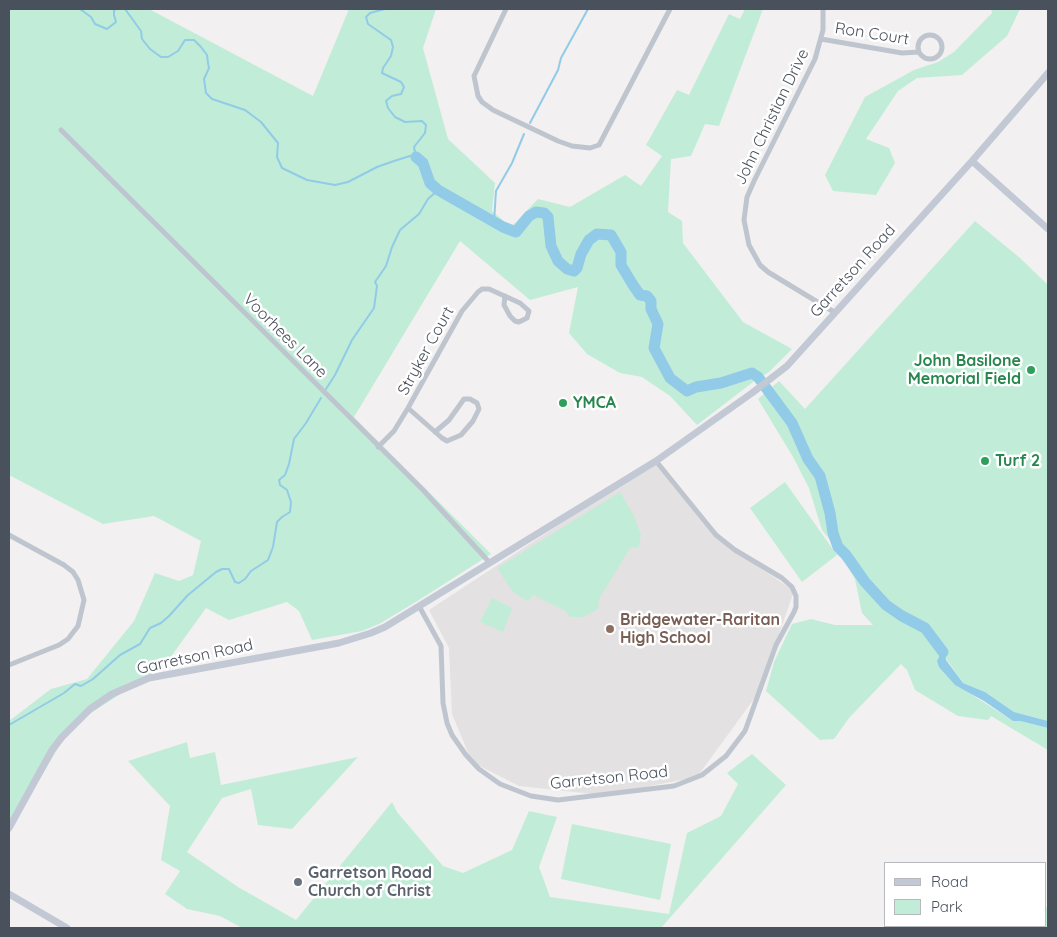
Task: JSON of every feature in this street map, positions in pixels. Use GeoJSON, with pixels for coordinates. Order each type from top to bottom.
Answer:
{"type":"FeatureCollection","features":[{"type":"Feature","properties":{"kind":"street"},"geometry":{"type":"LineString","coordinates":[[506,9],[474,76],[479,98],[493,110],[558,141],[572,146],[595,148],[599,145],[670,9]]}},
{"type":"Feature","properties":{"kind":"street","name":"John Christian Drive"},"geometry":{"type":"LineString","coordinates":[[824,9],[822,38],[815,59],[751,188],[744,211],[744,220],[749,245],[760,265],[768,272],[834,312]]}},
{"type":"Feature","properties":{"kind":"street","name":"Ron Court"},"geometry":{"type":"LineString","coordinates":[[930,35],[939,40],[941,50],[933,58],[925,58],[920,52],[918,45],[922,38],[930,35]]}},
{"type":"Feature","properties":{"kind":"street","name":"Ron Court"},"geometry":{"type":"LineString","coordinates":[[822,38],[902,52],[920,52]]}},
{"type":"Feature","properties":{"kind":"street","name":"Garretson Road"},"geometry":{"type":"LineString","coordinates":[[9,828],[52,750],[62,737],[90,709],[122,688],[149,678],[358,638],[384,627],[656,461],[752,393],[786,366],[972,161],[1048,73]]}},
{"type":"Feature","properties":{"kind":"street","name":"Voorhees Lane"},"geometry":{"type":"LineString","coordinates":[[61,130],[430,497],[490,563]]}},
{"type":"Feature","properties":{"kind":"street"},"geometry":{"type":"LineString","coordinates":[[972,161],[1048,229]]}},
{"type":"Feature","properties":{"kind":"street","name":"Stryker Court"},"geometry":{"type":"LineString","coordinates":[[378,447],[394,431],[452,328],[472,297],[485,288],[505,296],[526,307],[529,313],[527,318],[519,322],[510,316],[504,305],[505,296]]}},
{"type":"Feature","properties":{"kind":"street"},"geometry":{"type":"LineString","coordinates":[[408,408],[435,432],[447,441],[461,435],[476,417],[477,403],[470,399],[464,399],[449,420],[435,432]]}},
{"type":"Feature","properties":{"kind":"street","name":"Garretson Road"},"geometry":{"type":"LineString","coordinates":[[419,606],[441,646],[443,703],[447,723],[452,735],[479,769],[500,784],[531,796],[558,800],[674,786],[702,775],[726,756],[745,730],[776,645],[796,607],[796,596],[792,587],[782,578],[735,550],[716,535],[656,461]]}},
{"type":"Feature","properties":{"kind":"street"},"geometry":{"type":"LineString","coordinates":[[9,535],[72,572],[78,580],[84,600],[78,626],[68,639],[59,645],[9,665]]}},
{"type":"Feature","properties":{"kind":"street"},"geometry":{"type":"LineString","coordinates":[[9,894],[67,928]]}},
{"type":"Feature","properties":{"kind":"shaded area","name":"Bridgewater-Raritan High School"},"geometry":{"type":"Polygon","coordinates":[[[656,461],[729,546],[794,591],[759,692],[697,777],[602,795],[519,786],[472,762],[452,714],[449,648],[429,610],[656,461]]]}},
{"type":"Feature","properties":{"kind":"green space"},"geometry":{"type":"Polygon","coordinates":[[[9,9],[149,9],[313,96],[349,9],[436,9],[423,48],[448,139],[495,183],[492,211],[511,227],[538,199],[570,207],[625,175],[641,186],[662,156],[646,145],[677,90],[689,95],[729,14],[740,19],[745,9],[763,9],[719,126],[705,124],[691,156],[671,159],[668,212],[682,221],[683,243],[743,322],[792,349],[769,372],[697,425],[670,396],[642,377],[620,373],[587,354],[569,333],[578,287],[530,300],[460,241],[354,417],[491,554],[379,624],[362,631],[312,640],[299,611],[287,602],[229,620],[206,608],[165,665],[71,726],[12,826],[9,824],[9,721],[51,689],[87,679],[134,621],[155,573],[179,581],[193,575],[201,541],[154,516],[103,524],[9,475],[9,9]]]}},
{"type":"Feature","properties":{"kind":"green space"},"geometry":{"type":"Polygon","coordinates":[[[991,9],[1020,9],[1007,36],[962,75],[917,78],[898,91],[866,139],[889,148],[895,163],[876,195],[833,191],[825,175],[865,97],[914,70],[938,62],[954,52],[992,13],[991,9]]]}},
{"type":"Feature","properties":{"kind":"green space"},"geometry":{"type":"Polygon","coordinates":[[[975,221],[1020,258],[1048,285],[1048,721],[1014,712],[985,692],[963,683],[938,647],[941,652],[937,661],[974,696],[1013,721],[1048,728],[1048,750],[991,716],[988,720],[958,716],[915,690],[907,670],[901,664],[849,718],[834,739],[820,740],[766,691],[774,662],[792,624],[811,619],[835,625],[873,625],[862,613],[855,579],[839,552],[822,530],[809,488],[793,457],[758,399],[779,381],[805,409],[975,221]]]}},
{"type":"Feature","properties":{"kind":"green space"},"geometry":{"type":"Polygon","coordinates":[[[785,482],[837,555],[802,582],[750,508],[785,482]]]}},
{"type":"Feature","properties":{"kind":"green space"},"geometry":{"type":"Polygon","coordinates":[[[620,492],[635,518],[641,535],[639,547],[630,548],[599,599],[598,609],[583,617],[570,617],[566,611],[533,595],[528,601],[513,592],[497,568],[620,492]]]}},
{"type":"Feature","properties":{"kind":"green space"},"geometry":{"type":"Polygon","coordinates":[[[492,598],[512,608],[503,632],[480,622],[492,598]]]}},
{"type":"Feature","properties":{"kind":"green space"},"geometry":{"type":"Polygon","coordinates":[[[187,742],[190,758],[215,752],[221,785],[358,757],[292,829],[258,825],[251,789],[222,798],[187,852],[238,887],[296,920],[392,802],[397,812],[443,866],[463,873],[512,850],[529,811],[557,817],[539,867],[550,897],[669,914],[687,833],[721,816],[738,784],[727,773],[752,754],[786,785],[661,928],[242,928],[220,916],[187,909],[165,894],[180,871],[161,860],[170,806],[128,761],[187,742]]]}},
{"type":"Feature","properties":{"kind":"green space"},"geometry":{"type":"Polygon","coordinates":[[[572,824],[671,844],[660,900],[561,879],[572,824]]]}},
{"type":"Feature","properties":{"kind":"green space"},"geometry":{"type":"Polygon","coordinates":[[[1048,908],[1048,928],[992,928],[1047,927],[1048,908]]]}},
{"type":"Feature","properties":{"kind":"water"},"geometry":{"type":"Polygon","coordinates":[[[934,642],[939,643],[945,649],[946,660],[963,683],[985,692],[1014,712],[1048,721],[1048,728],[1013,721],[984,701],[955,685],[939,667],[937,661],[941,652],[934,642]]]}},
{"type":"Feature","properties":{"kind":"waterway"},"geometry":{"type":"LineString","coordinates":[[80,9],[91,17],[95,24],[107,29],[116,22],[114,15],[114,10],[116,9]]}},
{"type":"Feature","properties":{"kind":"waterway"},"geometry":{"type":"LineString","coordinates":[[125,9],[141,31],[142,39],[150,49],[161,57],[168,57],[178,51],[185,40],[194,40],[201,47],[207,55],[209,68],[204,79],[206,93],[212,99],[245,110],[261,122],[278,143],[277,157],[282,168],[307,180],[335,185],[348,182],[377,167],[397,160],[410,156],[416,157],[414,147],[425,133],[426,125],[422,121],[405,122],[395,117],[388,108],[386,101],[392,96],[401,94],[404,87],[401,82],[382,73],[391,56],[393,47],[391,40],[368,24],[366,17],[370,13],[385,9]]}},
{"type":"Feature","properties":{"kind":"waterway"},"geometry":{"type":"LineString","coordinates":[[530,123],[558,70],[561,58],[588,9]]}},
{"type":"Feature","properties":{"kind":"waterway"},"geometry":{"type":"LineString","coordinates":[[494,222],[496,191],[512,163],[524,134]]}},
{"type":"Feature","properties":{"kind":"waterway"},"geometry":{"type":"LineString","coordinates":[[416,157],[423,163],[430,183],[438,190],[503,227],[516,232],[529,216],[536,212],[544,213],[548,217],[551,246],[558,261],[567,269],[574,271],[577,268],[581,254],[589,240],[597,234],[611,235],[621,252],[621,265],[633,285],[640,295],[647,296],[651,301],[651,309],[658,324],[654,348],[670,378],[687,391],[752,373],[758,377],[792,423],[808,459],[820,476],[838,547],[865,582],[886,605],[925,628],[943,652]]}},
{"type":"Feature","properties":{"kind":"waterway"},"geometry":{"type":"LineString","coordinates":[[326,389],[352,340],[374,308],[377,286],[375,282],[386,266],[400,230],[419,214],[428,199],[438,190]]}},
{"type":"Feature","properties":{"kind":"waterway"},"geometry":{"type":"LineString","coordinates":[[9,725],[64,693],[75,684],[81,686],[93,679],[120,655],[140,644],[150,628],[161,623],[188,595],[216,572],[222,569],[229,569],[235,582],[239,583],[251,571],[268,560],[273,547],[277,522],[290,512],[291,502],[287,490],[280,485],[279,480],[285,475],[294,439],[321,398]]}},
{"type":"Feature","properties":{"kind":"place","name":"John Basilone Memorial Field"},"geometry":{"type":"Point","coordinates":[1031,370]}},
{"type":"Feature","properties":{"kind":"place","name":"YMCA"},"geometry":{"type":"Point","coordinates":[563,403]}},
{"type":"Feature","properties":{"kind":"place","name":"Turf 2"},"geometry":{"type":"Point","coordinates":[985,461]}},
{"type":"Feature","properties":{"kind":"place","name":"Bridgewater-Raritan High School"},"geometry":{"type":"Point","coordinates":[610,629]}},
{"type":"Feature","properties":{"kind":"place","name":"Garretson Road Church of Christ"},"geometry":{"type":"Point","coordinates":[298,882]}}]}
